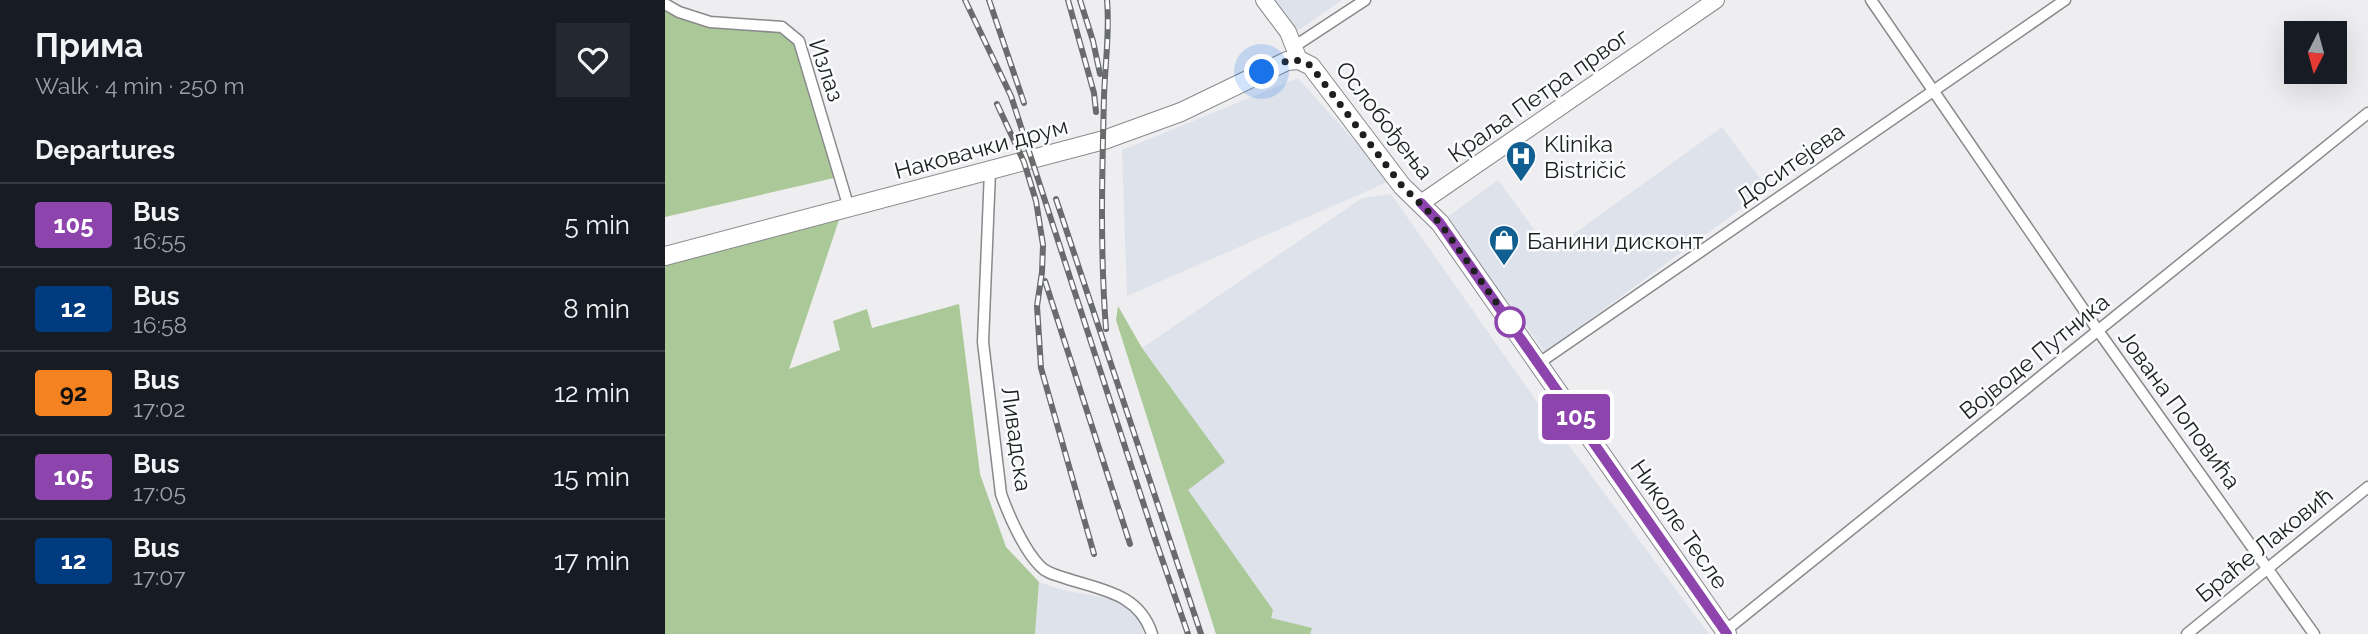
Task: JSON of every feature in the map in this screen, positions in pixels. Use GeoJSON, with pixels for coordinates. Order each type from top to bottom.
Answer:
{"type":"FeatureCollection","features":[{"type":"Feature","properties":{"kind":"main road","name":"Наковачки друм"},"geometry":{"type":"LineString","coordinates":[[665,256],[1138,130],[1287,61],[1297,53]]}},
{"type":"Feature","properties":{"kind":"main road","name":"Ослобођења"},"geometry":{"type":"LineString","coordinates":[[1297,53],[1311,66],[1402,186],[1421,203]]}},
{"type":"Feature","properties":{"kind":"main road","name":"Николе Тесле"},"geometry":{"type":"LineString","coordinates":[[1421,203],[1440,223],[1726,633]]}},
{"type":"Feature","properties":{"kind":"street","name":"Ослобођења"},"geometry":{"type":"LineString","coordinates":[[1264,0],[1297,53]]}},
{"type":"Feature","properties":{"kind":"street"},"geometry":{"type":"LineString","coordinates":[[1297,53],[1365,0]]}},
{"type":"Feature","properties":{"kind":"street","name":"Краља Петра првог"},"geometry":{"type":"LineString","coordinates":[[1421,203],[1716,0]]}},
{"type":"Feature","properties":{"kind":"street","name":"Јована Поповића"},"geometry":{"type":"LineString","coordinates":[[1871,0],[2099,332],[2314,634]]}},
{"type":"Feature","properties":{"kind":"street","name":"Доситејева"},"geometry":{"type":"LineString","coordinates":[[1539,363],[2064,0]]}},
{"type":"Feature","properties":{"kind":"street","name":"Излаз"},"geometry":{"type":"LineString","coordinates":[[665,4],[679,12],[710,22],[782,27],[799,41],[849,208]]}},
{"type":"Feature","properties":{"kind":"street","name":"Војводе Путника"},"geometry":{"type":"LineString","coordinates":[[1726,633],[2368,113]]}},
{"type":"Feature","properties":{"kind":"street","name":"Ливадска"},"geometry":{"type":"LineString","coordinates":[[989,171],[983,342],[1001,494],[1007,512],[1041,568],[1135,604],[1142,612],[1152,634]]}},
{"type":"Feature","properties":{"kind":"street","name":"Браће Лаковић"},"geometry":{"type":"LineString","coordinates":[[2187,634],[2368,487]]}},
{"type":"Feature","properties":{"kind":"shaded area"},"geometry":{"type":"Polygon","coordinates":[[[1272,0],[1342,0],[1296,32],[1272,0]]]}},
{"type":"Feature","properties":{"kind":"shaded area"},"geometry":{"type":"Polygon","coordinates":[[[1298,78],[1390,181],[1127,296],[1122,150],[1298,78]]]}},
{"type":"Feature","properties":{"kind":"shaded area"},"geometry":{"type":"Polygon","coordinates":[[[1722,127],[1768,189],[1545,352],[1446,218],[1498,180],[1550,251],[1722,127]]]}},
{"type":"Feature","properties":{"kind":"shaded area"},"geometry":{"type":"Polygon","coordinates":[[[1391,194],[1544,412],[1709,634],[1310,634],[1311,628],[1270,618],[1273,610],[1187,489],[1225,462],[1142,348],[1362,198],[1391,194]]]}},
{"type":"Feature","properties":{"kind":"shaded area"},"geometry":{"type":"Polygon","coordinates":[[[1039,582],[1063,590],[1123,601],[1142,624],[1143,634],[1035,634],[1039,582]]]}},
{"type":"Feature","properties":{"kind":"green space"},"geometry":{"type":"Polygon","coordinates":[[[665,8],[779,32],[794,44],[834,178],[665,217],[665,8]]]}},
{"type":"Feature","properties":{"kind":"green space"},"geometry":{"type":"Polygon","coordinates":[[[840,217],[789,369],[840,350],[833,321],[867,309],[872,328],[959,304],[980,474],[1006,547],[1039,582],[1035,634],[665,634],[665,262],[840,217]]]}},
{"type":"Feature","properties":{"kind":"green space"},"geometry":{"type":"Polygon","coordinates":[[[1118,306],[1142,348],[1225,462],[1188,490],[1273,610],[1271,618],[1312,628],[1310,634],[1216,634],[1116,320],[1118,306]]]}},
{"type":"Feature","properties":{"kind":"railway"},"geometry":{"type":"LineString","coordinates":[[965,0],[1011,96],[1188,634]]}},
{"type":"Feature","properties":{"kind":"railway"},"geometry":{"type":"LineString","coordinates":[[989,0],[1024,103]]}},
{"type":"Feature","properties":{"kind":"railway"},"geometry":{"type":"LineString","coordinates":[[1068,0],[1094,93],[1096,112]]}},
{"type":"Feature","properties":{"kind":"railway"},"geometry":{"type":"LineString","coordinates":[[1080,0],[1100,74]]}},
{"type":"Feature","properties":{"kind":"railway"},"geometry":{"type":"LineString","coordinates":[[1106,329],[1102,213],[1107,0]]}},
{"type":"Feature","properties":{"kind":"railway"},"geometry":{"type":"LineString","coordinates":[[997,104],[1024,162],[1036,201],[1043,245],[1037,306],[1041,368],[1094,554]]}},
{"type":"Feature","properties":{"kind":"railway"},"geometry":{"type":"LineString","coordinates":[[1056,199],[1201,634]]}},
{"type":"Feature","properties":{"kind":"railway"},"geometry":{"type":"LineString","coordinates":[[1045,281],[1130,544]]}},
{"type":"Feature","properties":{"kind":"bus line","name":"105"},"geometry":{"type":"LineString","coordinates":[[1421,203],[1440,223],[1727,634]]}},
{"type":"Feature","properties":{"kind":"place","name":"Klinika Bistričić"},"geometry":{"type":"Point","coordinates":[1521,183]}},
{"type":"Feature","properties":{"kind":"place","name":"Банини дисконт"},"geometry":{"type":"Point","coordinates":[1504,267]}},
{"type":"Feature","properties":{"kind":"route"},"geometry":{"type":"LineString","coordinates":[[1262,72],[1287,61],[1299,60],[1311,66],[1402,186],[1440,223],[1510,322]]}}]}
